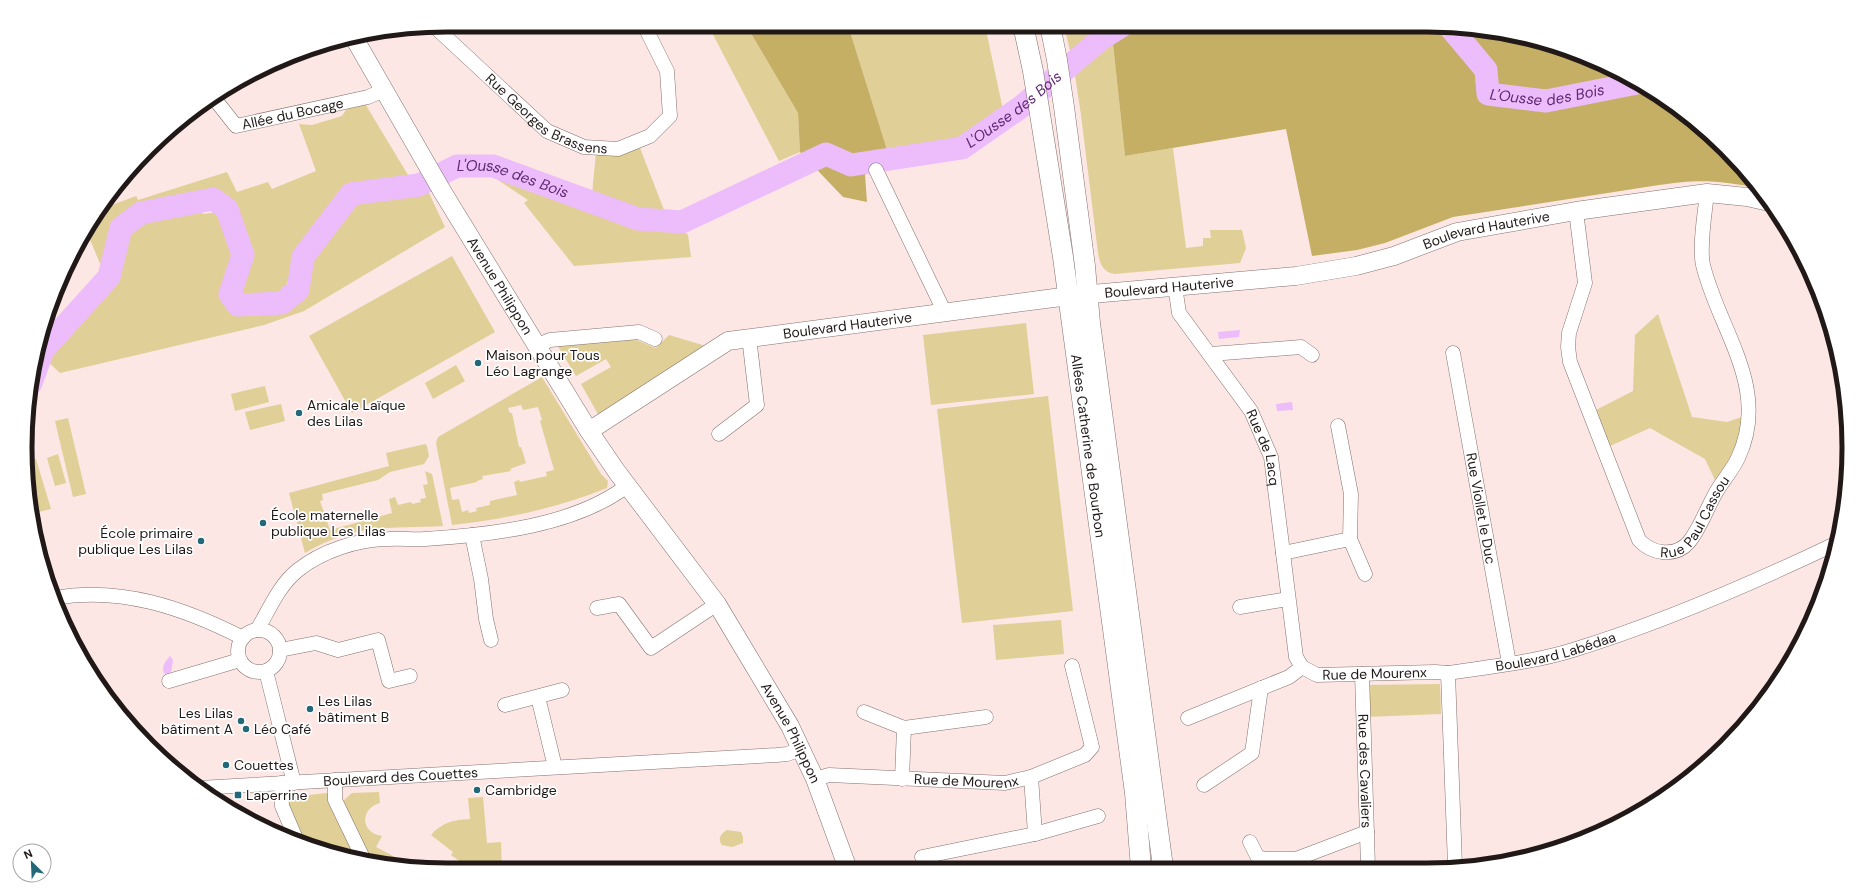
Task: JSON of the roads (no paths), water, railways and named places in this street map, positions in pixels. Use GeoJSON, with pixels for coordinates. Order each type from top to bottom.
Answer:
{"type":"FeatureCollection","features":[{"type":"Feature","properties":{"kind":"main road","name":"Allées Catherine de Bourbon"},"geometry":{"type":"LineString","coordinates":[[1025,32],[1078,295],[1162,863]]}},
{"type":"Feature","properties":{"kind":"main road","name":"Allées Catherine de Bourbon"},"geometry":{"type":"LineString","coordinates":[[1051,32],[1064,107],[1085,266],[1078,295],[1136,793],[1141,863]]}},
{"type":"Feature","properties":{"kind":"street","name":"Rue Georges Brassens"},"geometry":{"type":"LineString","coordinates":[[441,32],[547,131],[584,147],[618,149],[650,136],[670,116],[667,71],[648,32]]}},
{"type":"Feature","properties":{"kind":"street","name":"Avenue Philippon"},"geometry":{"type":"LineString","coordinates":[[357,42],[442,191],[538,345],[589,431],[717,604],[790,726],[815,779],[846,863]]}},
{"type":"Feature","properties":{"kind":"street","name":"Allée du Bocage"},"geometry":{"type":"LineString","coordinates":[[217,102],[236,126],[368,98],[384,90]]}},
{"type":"Feature","properties":{"kind":"street"},"geometry":{"type":"LineString","coordinates":[[876,170],[944,311]]}},
{"type":"Feature","properties":{"kind":"street","name":"Boulevard Hauterive"},"geometry":{"type":"LineString","coordinates":[[589,431],[728,341],[944,311],[1078,295],[1296,276],[1356,266],[1394,256],[1457,232],[1576,211],[1707,193],[1747,197],[1760,200]]}},
{"type":"Feature","properties":{"kind":"street","name":"Rue Paul Cassou"},"geometry":{"type":"LineString","coordinates":[[1576,211],[1585,283],[1569,333],[1568,347],[1570,362],[1639,540],[1651,549],[1667,553],[1682,548],[1694,533],[1713,497],[1738,458],[1745,438],[1749,416],[1749,403],[1741,362],[1725,327],[1703,265],[1707,193]]}},
{"type":"Feature","properties":{"kind":"street","name":"Rue de Lacq"},"geometry":{"type":"LineString","coordinates":[[1174,286],[1179,313],[1252,411],[1271,457],[1296,657],[1302,667]]}},
{"type":"Feature","properties":{"kind":"street"},"geometry":{"type":"LineString","coordinates":[[538,345],[550,340],[639,332],[656,340]]}},
{"type":"Feature","properties":{"kind":"street"},"geometry":{"type":"LineString","coordinates":[[719,434],[757,405],[749,337]]}},
{"type":"Feature","properties":{"kind":"street"},"geometry":{"type":"LineString","coordinates":[[1211,354],[1300,347],[1312,355]]}},
{"type":"Feature","properties":{"kind":"street","name":"Rue Viollet le Duc"},"geometry":{"type":"LineString","coordinates":[[1453,353],[1509,663]]}},
{"type":"Feature","properties":{"kind":"street"},"geometry":{"type":"LineString","coordinates":[[1338,426],[1351,494],[1350,539],[1365,574]]}},
{"type":"Feature","properties":{"kind":"street"},"geometry":{"type":"LineString","coordinates":[[258,630],[282,588],[298,571],[320,556],[350,545],[387,539],[422,539],[472,535],[514,529],[573,514],[609,499],[628,485]]}},
{"type":"Feature","properties":{"kind":"street"},"geometry":{"type":"LineString","coordinates":[[472,535],[491,640]]}},
{"type":"Feature","properties":{"kind":"street"},"geometry":{"type":"LineString","coordinates":[[1282,554],[1350,539]]}},
{"type":"Feature","properties":{"kind":"street","name":"Boulevard Labédaa"},"geometry":{"type":"LineString","coordinates":[[1448,673],[1509,663],[1572,650],[1690,610],[1756,582],[1830,546]]}},
{"type":"Feature","properties":{"kind":"street"},"geometry":{"type":"LineString","coordinates":[[60,597],[101,594],[132,597],[172,608],[243,638]]}},
{"type":"Feature","properties":{"kind":"street"},"geometry":{"type":"LineString","coordinates":[[1240,607],[1288,599]]}},
{"type":"Feature","properties":{"kind":"street"},"geometry":{"type":"LineString","coordinates":[[597,608],[619,604],[651,648],[717,604]]}},
{"type":"Feature","properties":{"kind":"street"},"geometry":{"type":"LineString","coordinates":[[258,630],[270,633],[279,644],[280,650],[277,663],[266,671],[255,672],[250,670],[240,660],[239,648],[243,638],[258,630]]}},
{"type":"Feature","properties":{"kind":"street"},"geometry":{"type":"LineString","coordinates":[[280,650],[316,643],[338,650],[378,640],[389,681],[410,676]]}},
{"type":"Feature","properties":{"kind":"street"},"geometry":{"type":"LineString","coordinates":[[169,681],[240,660]]}},
{"type":"Feature","properties":{"kind":"street","name":"Rue de Mourenx"},"geometry":{"type":"LineString","coordinates":[[815,779],[829,775],[1005,783],[1031,777],[1085,756],[1092,747],[1072,666]]}},
{"type":"Feature","properties":{"kind":"street","name":"Rue de Mourenx"},"geometry":{"type":"LineString","coordinates":[[1188,718],[1289,677],[1302,667],[1317,675],[1434,672],[1448,673]]}},
{"type":"Feature","properties":{"kind":"street"},"geometry":{"type":"LineString","coordinates":[[266,671],[288,783],[282,806],[294,833]]}},
{"type":"Feature","properties":{"kind":"street"},"geometry":{"type":"LineString","coordinates":[[1448,673],[1455,862]]}},
{"type":"Feature","properties":{"kind":"street","name":"Rue des Cavaliers"},"geometry":{"type":"LineString","coordinates":[[1362,674],[1368,863]]}},
{"type":"Feature","properties":{"kind":"street"},"geometry":{"type":"LineString","coordinates":[[1204,785],[1252,753],[1261,688]]}},
{"type":"Feature","properties":{"kind":"street"},"geometry":{"type":"LineString","coordinates":[[505,705],[562,690]]}},
{"type":"Feature","properties":{"kind":"street"},"geometry":{"type":"LineString","coordinates":[[538,697],[555,767]]}},
{"type":"Feature","properties":{"kind":"street"},"geometry":{"type":"LineString","coordinates":[[864,712],[904,728],[986,717]]}},
{"type":"Feature","properties":{"kind":"street","name":"Rue de Mourenx"},"geometry":{"type":"LineString","coordinates":[[902,779],[904,728]]}},
{"type":"Feature","properties":{"kind":"street","name":"Boulevard des Couettes"},"geometry":{"type":"LineString","coordinates":[[209,787],[777,755],[787,754],[802,749]]}},
{"type":"Feature","properties":{"kind":"street","name":"Rue de Mourenx"},"geometry":{"type":"LineString","coordinates":[[1031,777],[1035,834]]}},
{"type":"Feature","properties":{"kind":"street"},"geometry":{"type":"LineString","coordinates":[[335,780],[336,800],[361,854]]}},
{"type":"Feature","properties":{"kind":"street"},"geometry":{"type":"LineString","coordinates":[[922,857],[1035,834],[1098,816]]}},
{"type":"Feature","properties":{"kind":"street"},"geometry":{"type":"LineString","coordinates":[[1250,842],[1257,856],[1263,859],[1296,859],[1366,832]]}},
{"type":"Feature","properties":{"kind":"waterway","name":"L'Ousse des Bois"},"geometry":{"type":"LineString","coordinates":[[44,349],[109,277],[121,228],[141,213],[213,199],[227,209],[243,255],[230,294],[238,305],[282,303],[298,290],[303,257],[351,194],[419,185],[457,166],[493,166],[638,219],[682,222],[826,154],[851,165],[962,148],[1021,107],[1101,39],[1112,32]]}},
{"type":"Feature","properties":{"kind":"waterway","name":"L'Ousse des Bois"},"geometry":{"type":"LineString","coordinates":[[1455,33],[1486,70],[1488,94],[1546,101],[1628,85]]}},
{"type":"Feature","properties":{"kind":"place","name":"Maison pour Tous Léo Lagrange"},"geometry":{"type":"Point","coordinates":[478,363]}},
{"type":"Feature","properties":{"kind":"place","name":"Amicale Laïque des Lilas"},"geometry":{"type":"Point","coordinates":[299,413]}},
{"type":"Feature","properties":{"kind":"place","name":"École maternelle publique Les Lilas"},"geometry":{"type":"Point","coordinates":[263,523]}},
{"type":"Feature","properties":{"kind":"place","name":"École primaire publique Les Lilas"},"geometry":{"type":"Point","coordinates":[201,541]}},
{"type":"Feature","properties":{"kind":"place","name":"Les Lilas bâtiment B"},"geometry":{"type":"Point","coordinates":[310,709]}},
{"type":"Feature","properties":{"kind":"place","name":"Les Lilas bâtiment A"},"geometry":{"type":"Point","coordinates":[241,721]}},
{"type":"Feature","properties":{"kind":"place","name":"Léo Café"},"geometry":{"type":"Point","coordinates":[246,729]}},
{"type":"Feature","properties":{"kind":"place","name":"Couettes"},"geometry":{"type":"Point","coordinates":[226,765]}},
{"type":"Feature","properties":{"kind":"place","name":"Cambridge"},"geometry":{"type":"Point","coordinates":[477,790]}},
{"type":"Feature","properties":{"kind":"place","name":"Laperrine"},"geometry":{"type":"Point","coordinates":[238,795]}}]}
